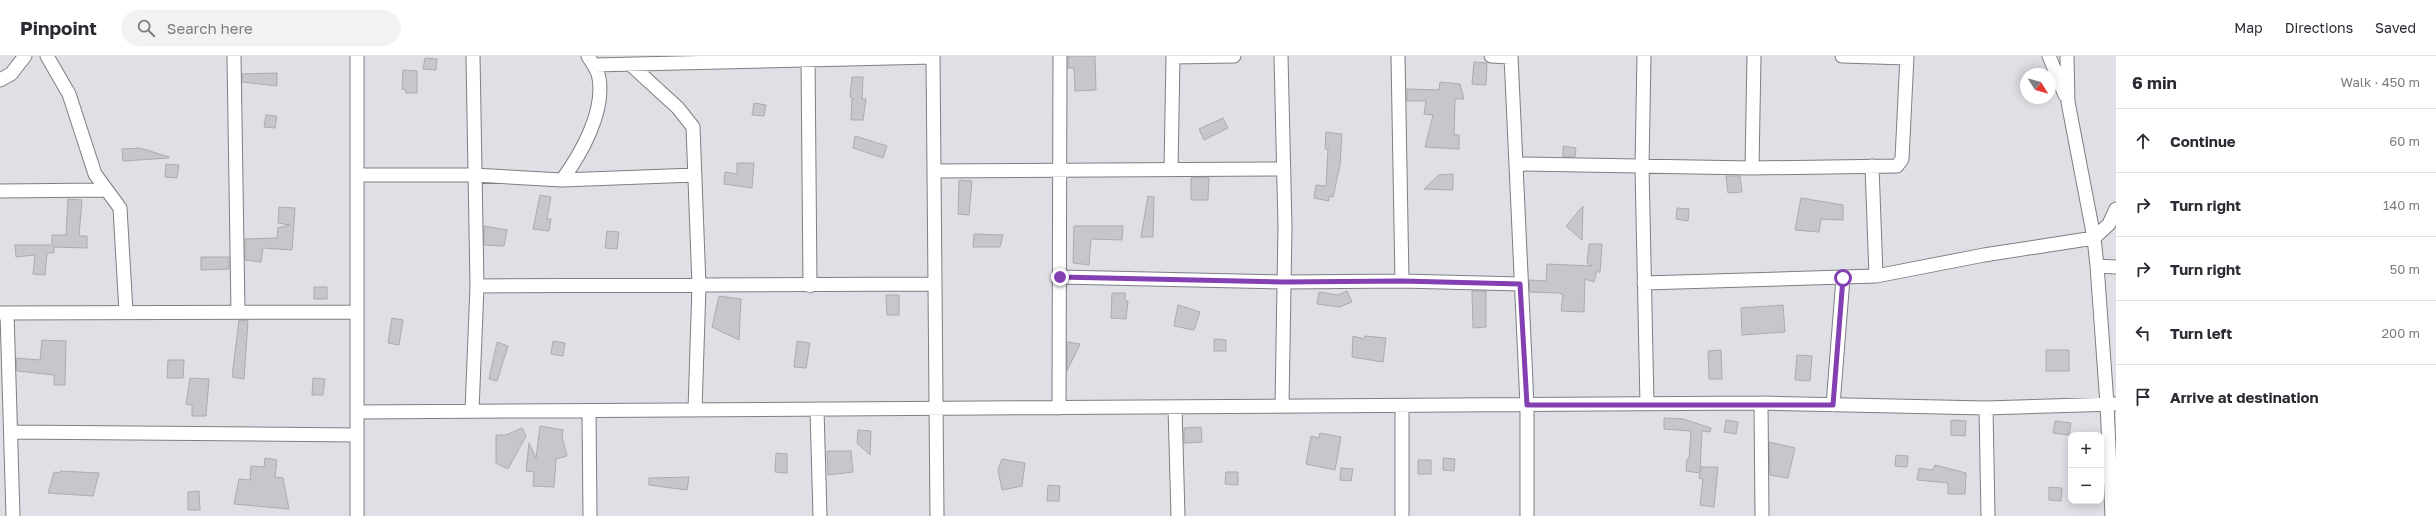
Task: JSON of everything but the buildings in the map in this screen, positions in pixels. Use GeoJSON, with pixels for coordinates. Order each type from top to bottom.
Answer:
{"type":"FeatureCollection","features":[{"type":"Feature","properties":{"kind":"street"},"geometry":{"type":"LineString","coordinates":[[0,80],[11,74],[25,56]]}},
{"type":"Feature","properties":{"kind":"street"},"geometry":{"type":"LineString","coordinates":[[47,56],[69,94],[90,162],[105,190],[116,201],[121,212],[126,312]]}},
{"type":"Feature","properties":{"kind":"street"},"geometry":{"type":"LineString","coordinates":[[234,56],[238,312]]}},
{"type":"Feature","properties":{"kind":"street"},"geometry":{"type":"LineString","coordinates":[[357,56],[355,312],[357,516]]}},
{"type":"Feature","properties":{"kind":"street"},"geometry":{"type":"LineString","coordinates":[[472,412],[477,286],[473,56]]}},
{"type":"Feature","properties":{"kind":"street"},"geometry":{"type":"LineString","coordinates":[[591,61],[631,65],[808,58],[933,56],[937,516]]}},
{"type":"Feature","properties":{"kind":"street"},"geometry":{"type":"LineString","coordinates":[[1059,408],[1060,56]]}},
{"type":"Feature","properties":{"kind":"street"},"geometry":{"type":"LineString","coordinates":[[1171,170],[1173,57],[1234,56]]}},
{"type":"Feature","properties":{"kind":"street"},"geometry":{"type":"LineString","coordinates":[[1281,56],[1285,282],[1282,406]]}},
{"type":"Feature","properties":{"kind":"street"},"geometry":{"type":"LineString","coordinates":[[1398,56],[1402,281]]}},
{"type":"Feature","properties":{"kind":"street"},"geometry":{"type":"LineString","coordinates":[[1491,56],[1511,56],[1517,164],[1520,284],[1527,405],[1527,516]]}},
{"type":"Feature","properties":{"kind":"street"},"geometry":{"type":"LineString","coordinates":[[1644,56],[1642,167],[1647,404]]}},
{"type":"Feature","properties":{"kind":"street"},"geometry":{"type":"LineString","coordinates":[[1752,168],[1754,56]]}},
{"type":"Feature","properties":{"kind":"street"},"geometry":{"type":"LineString","coordinates":[[1517,164],[1752,168],[1897,166],[1902,159],[1907,57],[1842,56]]}},
{"type":"Feature","properties":{"kind":"street"},"geometry":{"type":"LineString","coordinates":[[2049,56],[2068,102]]}},
{"type":"Feature","properties":{"kind":"street"},"geometry":{"type":"LineString","coordinates":[[2067,56],[2068,102],[2094,238],[2111,404],[2112,516]]}},
{"type":"Feature","properties":{"kind":"street"},"geometry":{"type":"LineString","coordinates":[[808,58],[810,286]]}},
{"type":"Feature","properties":{"kind":"street"},"geometry":{"type":"LineString","coordinates":[[562,180],[582,151],[595,119],[600,80],[591,61]]}},
{"type":"Feature","properties":{"kind":"street"},"geometry":{"type":"LineString","coordinates":[[631,65],[678,108],[692,125],[699,286],[695,410]]}},
{"type":"Feature","properties":{"kind":"street"},"geometry":{"type":"LineString","coordinates":[[1872,166],[1876,276]]}},
{"type":"Feature","properties":{"kind":"street"},"geometry":{"type":"LineString","coordinates":[[934,171],[1284,169]]}},
{"type":"Feature","properties":{"kind":"street"},"geometry":{"type":"LineString","coordinates":[[357,175],[474,175],[562,180],[695,174]]}},
{"type":"Feature","properties":{"kind":"street"},"geometry":{"type":"LineString","coordinates":[[0,191],[105,190]]}},
{"type":"Feature","properties":{"kind":"street"},"geometry":{"type":"LineString","coordinates":[[1644,283],[1876,276],[1984,255],[2094,238],[2109,224],[2116,209]]}},
{"type":"Feature","properties":{"kind":"street"},"geometry":{"type":"LineString","coordinates":[[2097,266],[2116,267]]}},
{"type":"Feature","properties":{"kind":"street"},"geometry":{"type":"LineString","coordinates":[[1060,277],[1285,282],[1402,281],[1520,284]]}},
{"type":"Feature","properties":{"kind":"street"},"geometry":{"type":"LineString","coordinates":[[1833,405],[1843,278]]}},
{"type":"Feature","properties":{"kind":"street"},"geometry":{"type":"LineString","coordinates":[[477,286],[810,286],[935,284]]}},
{"type":"Feature","properties":{"kind":"street"},"geometry":{"type":"LineString","coordinates":[[13,516],[11,432],[4,313],[355,312]]}},
{"type":"Feature","properties":{"kind":"street"},"geometry":{"type":"LineString","coordinates":[[357,412],[1761,403],[1986,408],[2111,404]]}},
{"type":"Feature","properties":{"kind":"street"},"geometry":{"type":"LineString","coordinates":[[1761,403],[1762,516]]}},
{"type":"Feature","properties":{"kind":"street"},"geometry":{"type":"LineString","coordinates":[[1402,406],[1402,516]]}},
{"type":"Feature","properties":{"kind":"street"},"geometry":{"type":"LineString","coordinates":[[1175,407],[1178,516]]}},
{"type":"Feature","properties":{"kind":"street"},"geometry":{"type":"LineString","coordinates":[[1986,408],[1988,516]]}},
{"type":"Feature","properties":{"kind":"street"},"geometry":{"type":"LineString","coordinates":[[817,409],[820,516]]}},
{"type":"Feature","properties":{"kind":"street"},"geometry":{"type":"LineString","coordinates":[[589,411],[590,516]]}},
{"type":"Feature","properties":{"kind":"street"},"geometry":{"type":"LineString","coordinates":[[11,432],[357,435]]}},
{"type":"Feature","properties":{"kind":"route"},"geometry":{"type":"LineString","coordinates":[[1060,277],[1285,282],[1402,281],[1520,284],[1527,405],[1761,403],[1833,405],[1843,278]]}}]}
